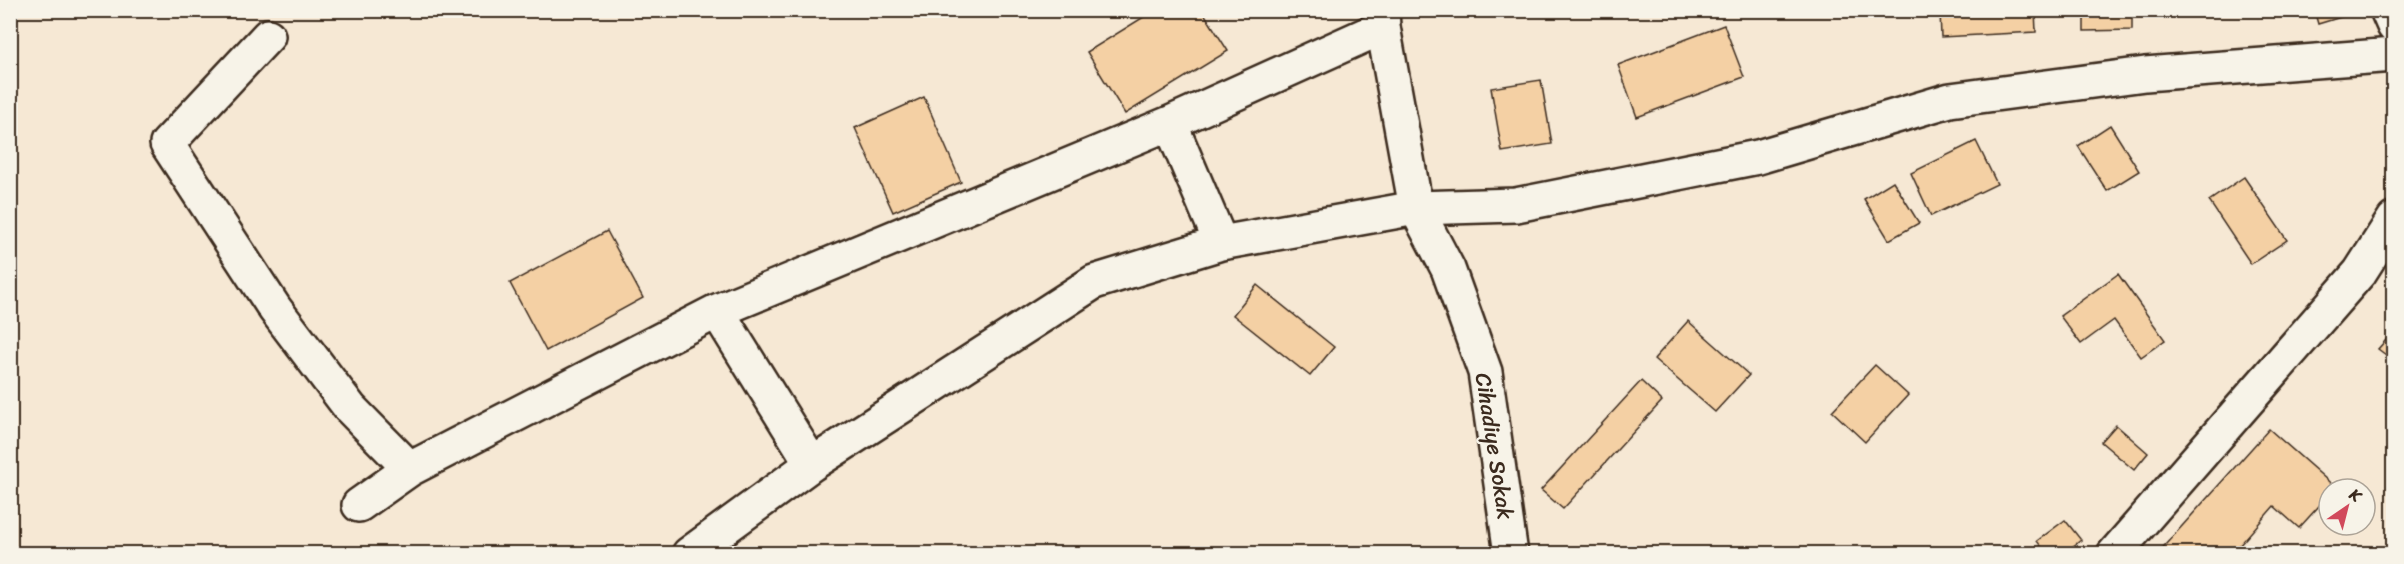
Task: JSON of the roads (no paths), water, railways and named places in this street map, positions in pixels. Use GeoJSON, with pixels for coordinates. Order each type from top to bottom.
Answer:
{"type":"FeatureCollection","features":[{"type":"Feature","properties":{"kind":"street"},"geometry":{"type":"LineString","coordinates":[[2387,10],[2394,26]]}},
{"type":"Feature","properties":{"kind":"street"},"geometry":{"type":"LineString","coordinates":[[359,505],[410,469],[717,311],[1170,123],[1383,19]]}},
{"type":"Feature","properties":{"kind":"street","name":"Cihadiye Sokak"},"geometry":{"type":"LineString","coordinates":[[1383,19],[1416,208],[1448,268],[1485,372],[1511,554]]}},
{"type":"Feature","properties":{"kind":"street"},"geometry":{"type":"LineString","coordinates":[[268,36],[167,144],[275,309],[350,408],[410,469]]}},
{"type":"Feature","properties":{"kind":"street"},"geometry":{"type":"LineString","coordinates":[[689,554],[812,464],[1094,282],[1221,243],[1416,208],[1516,205],[1747,159],[1950,100],[2145,74],[2394,55]]}},
{"type":"Feature","properties":{"kind":"street"},"geometry":{"type":"LineString","coordinates":[[1170,123],[1221,243]]}},
{"type":"Feature","properties":{"kind":"street"},"geometry":{"type":"LineString","coordinates":[[2114,554],[2360,272],[2394,219]]}},
{"type":"Feature","properties":{"kind":"street"},"geometry":{"type":"LineString","coordinates":[[717,311],[812,464]]}}]}
